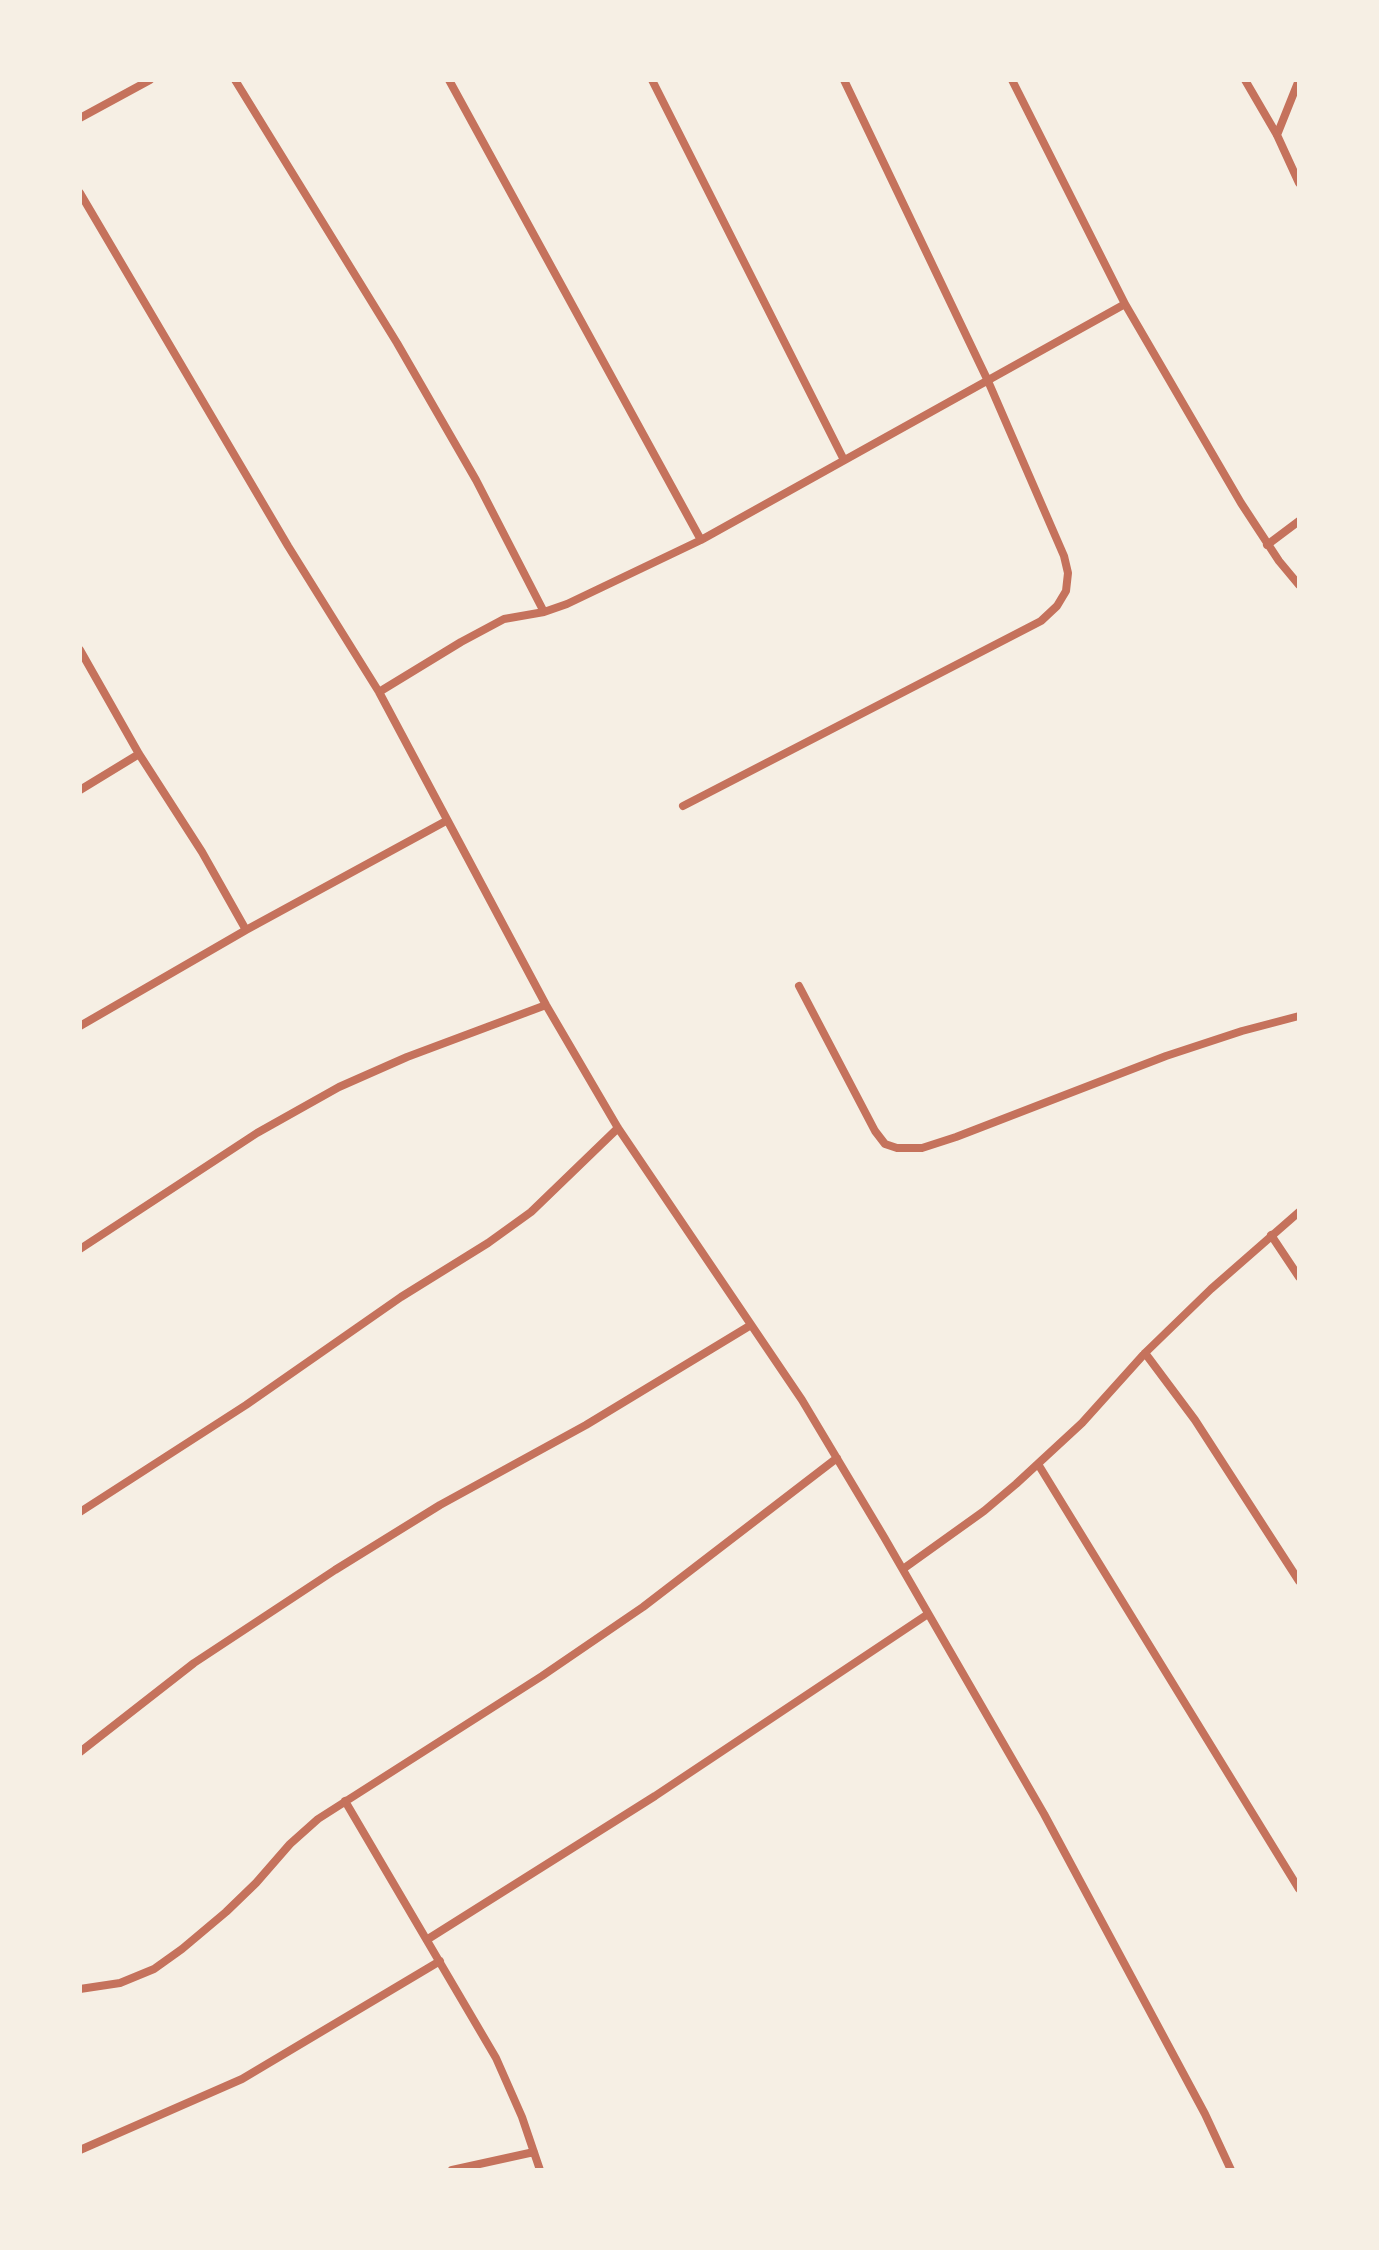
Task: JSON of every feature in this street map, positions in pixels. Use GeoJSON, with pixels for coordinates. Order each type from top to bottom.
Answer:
{"type":"FeatureCollection","features":[{"type":"Feature","properties":{"kind":"street"},"geometry":{"type":"LineString","coordinates":[[80,118],[150,80]]}},
{"type":"Feature","properties":{"kind":"street"},"geometry":{"type":"LineString","coordinates":[[235,80],[397,343],[476,480],[544,612]]}},
{"type":"Feature","properties":{"kind":"street"},"geometry":{"type":"LineString","coordinates":[[449,80],[701,540]]}},
{"type":"Feature","properties":{"kind":"street"},"geometry":{"type":"LineString","coordinates":[[652,80],[844,460]]}},
{"type":"Feature","properties":{"kind":"street"},"geometry":{"type":"LineString","coordinates":[[683,806],[1041,621],[1057,606],[1066,591],[1068,573],[1064,556],[988,381],[844,80]]}},
{"type":"Feature","properties":{"kind":"street"},"geometry":{"type":"LineString","coordinates":[[1012,80],[1125,304],[1267,545],[1299,585]]}},
{"type":"Feature","properties":{"kind":"street"},"geometry":{"type":"LineString","coordinates":[[1245,80],[1277,135],[1299,183]]}},
{"type":"Feature","properties":{"kind":"street"},"geometry":{"type":"LineString","coordinates":[[1277,135],[1299,80]]}},
{"type":"Feature","properties":{"kind":"street"},"geometry":{"type":"LineString","coordinates":[[80,193],[288,546],[379,692],[546,1005],[618,1128],[802,1400],[903,1569],[1044,1814],[1205,2114],[1231,2170]]}},
{"type":"Feature","properties":{"kind":"street"},"geometry":{"type":"LineString","coordinates":[[379,692],[504,619],[544,612],[596,592],[701,540],[1125,304]]}},
{"type":"Feature","properties":{"kind":"street"},"geometry":{"type":"LineString","coordinates":[[1267,545],[1299,521]]}},
{"type":"Feature","properties":{"kind":"street"},"geometry":{"type":"LineString","coordinates":[[80,650],[246,930]]}},
{"type":"Feature","properties":{"kind":"street"},"geometry":{"type":"LineString","coordinates":[[80,790],[139,754]]}},
{"type":"Feature","properties":{"kind":"street"},"geometry":{"type":"LineString","coordinates":[[80,1026],[246,930],[446,821]]}},
{"type":"Feature","properties":{"kind":"street"},"geometry":{"type":"LineString","coordinates":[[799,986],[875,1131],[885,1144],[897,1148],[922,1148],[956,1137],[1166,1056],[1299,1016]]}},
{"type":"Feature","properties":{"kind":"street"},"geometry":{"type":"LineString","coordinates":[[80,1249],[257,1133],[339,1087],[407,1057],[546,1005]]}},
{"type":"Feature","properties":{"kind":"street"},"geometry":{"type":"LineString","coordinates":[[80,1512],[246,1405],[401,1297],[488,1243],[531,1212],[618,1128]]}},
{"type":"Feature","properties":{"kind":"street"},"geometry":{"type":"LineString","coordinates":[[903,1569],[984,1511],[1038,1464],[1082,1423],[1145,1353],[1299,1212]]}},
{"type":"Feature","properties":{"kind":"street"},"geometry":{"type":"LineString","coordinates":[[1271,1235],[1299,1277]]}},
{"type":"Feature","properties":{"kind":"street"},"geometry":{"type":"LineString","coordinates":[[80,1752],[194,1663],[335,1570],[440,1505],[586,1425],[751,1325]]}},
{"type":"Feature","properties":{"kind":"street"},"geometry":{"type":"LineString","coordinates":[[1145,1353],[1242,1490],[1299,1581]]}},
{"type":"Feature","properties":{"kind":"street"},"geometry":{"type":"LineString","coordinates":[[80,1989],[120,1983],[154,1969],[236,1902],[318,1819],[542,1676],[643,1607],[837,1458]]}},
{"type":"Feature","properties":{"kind":"street"},"geometry":{"type":"LineString","coordinates":[[1038,1464],[1299,1889]]}},
{"type":"Feature","properties":{"kind":"street"},"geometry":{"type":"LineString","coordinates":[[428,1939],[655,1796],[928,1614]]}},
{"type":"Feature","properties":{"kind":"street"},"geometry":{"type":"LineString","coordinates":[[345,1801],[496,2058],[540,2170]]}},
{"type":"Feature","properties":{"kind":"street"},"geometry":{"type":"LineString","coordinates":[[80,2150],[242,2079],[440,1961]]}},
{"type":"Feature","properties":{"kind":"street"},"geometry":{"type":"LineString","coordinates":[[452,2170],[534,2152]]}}]}
